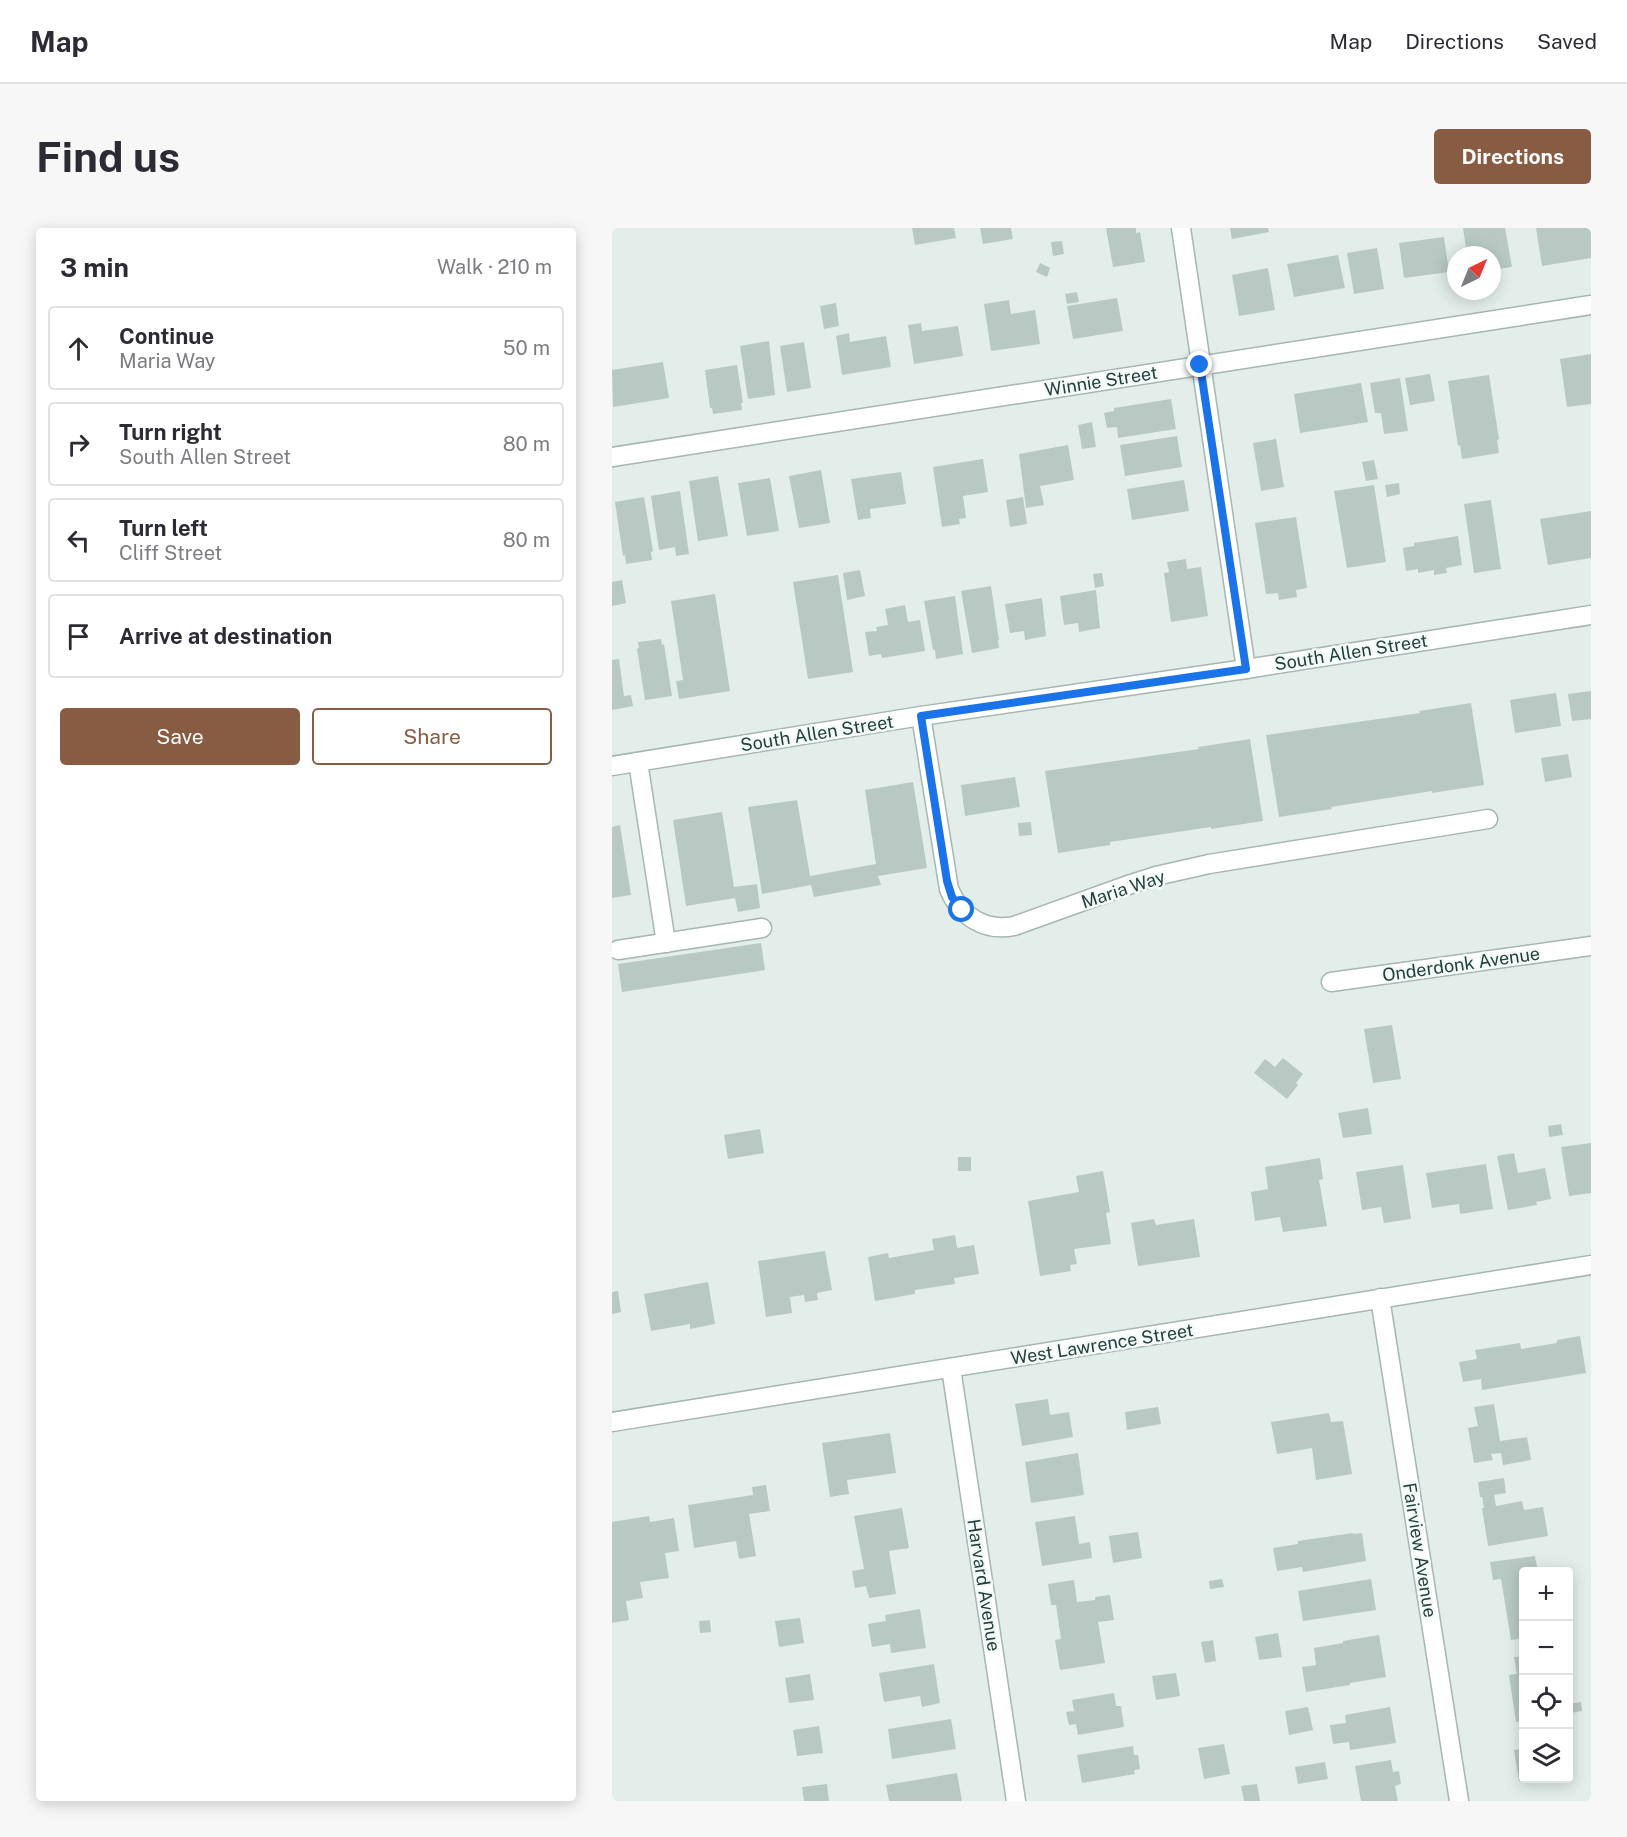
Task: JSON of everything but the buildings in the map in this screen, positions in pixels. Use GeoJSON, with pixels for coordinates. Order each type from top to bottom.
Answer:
{"type":"FeatureCollection","features":[{"type":"Feature","properties":{"kind":"street"},"geometry":{"type":"LineString","coordinates":[[1181,228],[1246,669]]}},
{"type":"Feature","properties":{"kind":"street","name":"Winnie Street"},"geometry":{"type":"LineString","coordinates":[[612,457],[1591,305]]}},
{"type":"Feature","properties":{"kind":"street","name":"South Allen Street"},"geometry":{"type":"LineString","coordinates":[[612,766],[921,716],[1246,669],[1591,615]]}},
{"type":"Feature","properties":{"kind":"street","name":"Maria Way"},"geometry":{"type":"LineString","coordinates":[[921,716],[949,889],[962,910],[975,920],[990,926],[1014,926],[1156,876],[1488,819]]}},
{"type":"Feature","properties":{"kind":"street"},"geometry":{"type":"LineString","coordinates":[[638,762],[666,943]]}},
{"type":"Feature","properties":{"kind":"street"},"geometry":{"type":"LineString","coordinates":[[618,950],[762,928]]}},
{"type":"Feature","properties":{"kind":"street","name":"Onderdonk Avenue"},"geometry":{"type":"LineString","coordinates":[[1331,982],[1591,946]]}},
{"type":"Feature","properties":{"kind":"street","name":"West Lawrence Street"},"geometry":{"type":"LineString","coordinates":[[612,1422],[1591,1265]]}},
{"type":"Feature","properties":{"kind":"street","name":"Fairview Avenue"},"geometry":{"type":"LineString","coordinates":[[1380,1298],[1460,1801]]}},
{"type":"Feature","properties":{"kind":"street","name":"Harvard Avenue"},"geometry":{"type":"LineString","coordinates":[[951,1368],[1016,1801]]}},
{"type":"Feature","properties":{"kind":"route"},"geometry":{"type":"LineString","coordinates":[[962,910],[952,897],[947,881],[921,716],[1246,669],[1200,365]]}}]}
